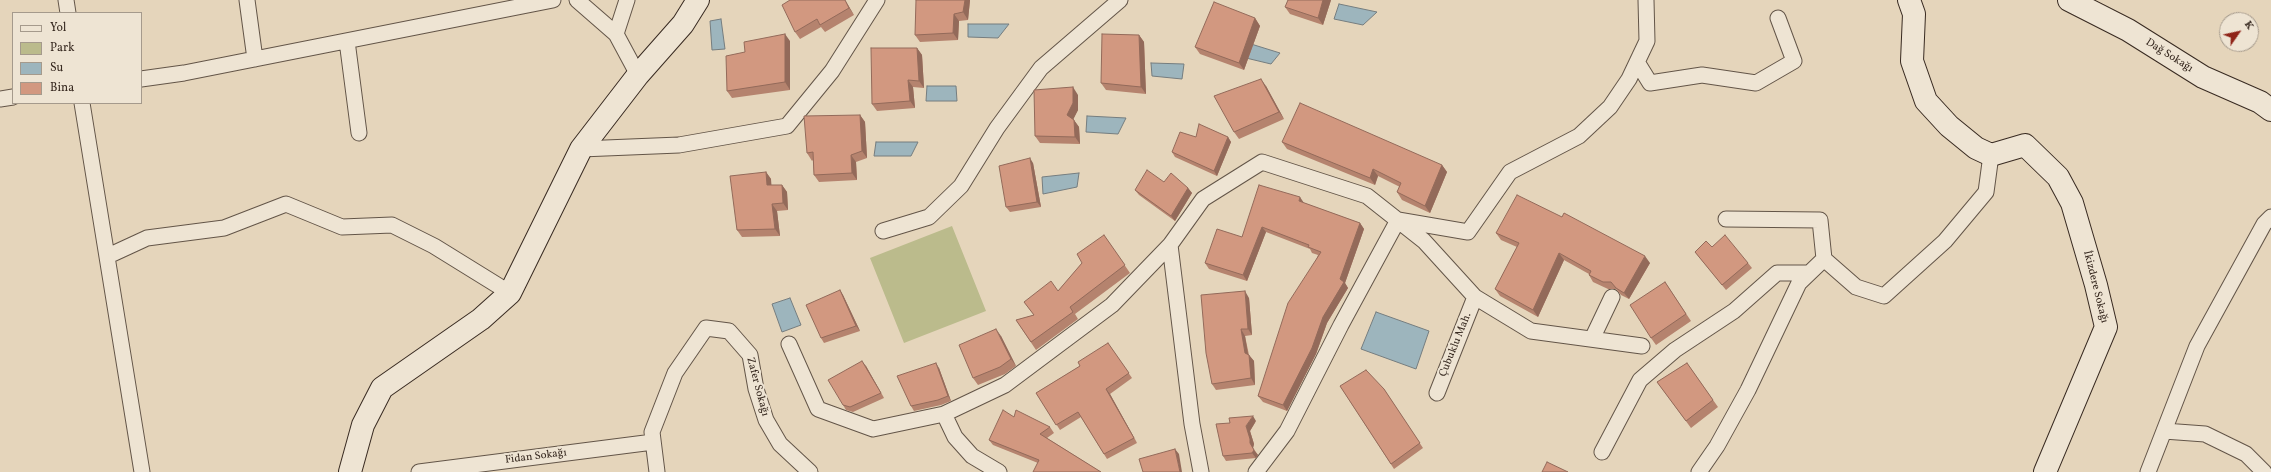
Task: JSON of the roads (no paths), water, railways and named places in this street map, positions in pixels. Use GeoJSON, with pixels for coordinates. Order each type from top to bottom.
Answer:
{"type":"FeatureCollection","features":[{"type":"Feature","properties":{"kind":"street"},"geometry":{"type":"LineString","coordinates":[[66,0],[68,12]]}},
{"type":"Feature","properties":{"kind":"street"},"geometry":{"type":"LineString","coordinates":[[247,0],[255,59]]}},
{"type":"Feature","properties":{"kind":"street"},"geometry":{"type":"LineString","coordinates":[[142,79],[255,59],[553,0]]}},
{"type":"Feature","properties":{"kind":"street"},"geometry":{"type":"LineString","coordinates":[[577,0],[616,34],[638,75]]}},
{"type":"Feature","properties":{"kind":"street"},"geometry":{"type":"LineString","coordinates":[[616,34],[627,0]]}},
{"type":"Feature","properties":{"kind":"street"},"geometry":{"type":"LineString","coordinates":[[350,472],[363,425],[382,388],[481,319],[510,293],[581,149],[638,75],[683,24],[698,0]]}},
{"type":"Feature","properties":{"kind":"street"},"geometry":{"type":"LineString","coordinates":[[581,149],[679,145],[787,126],[832,71],[877,0]]}},
{"type":"Feature","properties":{"kind":"street"},"geometry":{"type":"LineString","coordinates":[[883,231],[929,217],[961,186],[997,128],[1041,68],[1120,0]]}},
{"type":"Feature","properties":{"kind":"street"},"geometry":{"type":"LineString","coordinates":[[1398,220],[1468,232],[1510,172],[1579,136],[1610,107],[1629,80],[1647,41],[1646,0]]}},
{"type":"Feature","properties":{"kind":"street"},"geometry":{"type":"LineString","coordinates":[[1726,219],[1820,220],[1824,258],[1856,287],[1884,296],[1945,242],[1986,192],[1991,155],[1976,148],[1949,126],[1926,101],[1912,61],[1914,14],[1909,0]]}},
{"type":"Feature","properties":{"kind":"street","name":"Dağ Sokağı"},"geometry":{"type":"LineString","coordinates":[[2069,0],[2128,30],[2203,77],[2260,102],[2271,110]]}},
{"type":"Feature","properties":{"kind":"street"},"geometry":{"type":"LineString","coordinates":[[1637,62],[1650,83],[1702,75],[1756,83],[1794,61],[1778,18]]}},
{"type":"Feature","properties":{"kind":"street"},"geometry":{"type":"LineString","coordinates":[[347,41],[359,133]]}},
{"type":"Feature","properties":{"kind":"street"},"geometry":{"type":"LineString","coordinates":[[0,99],[12,97]]}},
{"type":"Feature","properties":{"kind":"street"},"geometry":{"type":"LineString","coordinates":[[82,104],[142,472]]}},
{"type":"Feature","properties":{"kind":"street","name":"İkizdere Sokağı"},"geometry":{"type":"LineString","coordinates":[[1991,155],[2025,145],[2058,177],[2072,203],[2106,327],[2045,472]]}},
{"type":"Feature","properties":{"kind":"street"},"geometry":{"type":"LineString","coordinates":[[789,344],[818,409],[873,429],[944,414],[1005,385],[1112,306],[1170,245],[1203,199],[1262,162],[1367,196],[1424,241],[1475,297],[1531,331],[1642,346]]}},
{"type":"Feature","properties":{"kind":"street"},"geometry":{"type":"LineString","coordinates":[[108,256],[147,238],[224,228],[286,204],[342,227],[392,225],[434,246],[510,293]]}},
{"type":"Feature","properties":{"kind":"street"},"geometry":{"type":"LineString","coordinates":[[1256,472],[1287,431],[1341,325],[1398,220]]}},
{"type":"Feature","properties":{"kind":"street"},"geometry":{"type":"LineString","coordinates":[[2148,472],[2198,346],[2269,221]]}},
{"type":"Feature","properties":{"kind":"street"},"geometry":{"type":"LineString","coordinates":[[1170,245],[1192,424],[1201,472]]}},
{"type":"Feature","properties":{"kind":"street"},"geometry":{"type":"LineString","coordinates":[[1698,472],[1717,446],[1748,390],[1799,283],[1824,258]]}},
{"type":"Feature","properties":{"kind":"street"},"geometry":{"type":"LineString","coordinates":[[1602,452],[1640,380],[1675,350],[1734,311],[1777,273],[1809,273]]}},
{"type":"Feature","properties":{"kind":"street","name":"Çubuklu Mah."},"geometry":{"type":"LineString","coordinates":[[1437,392],[1475,297]]}},
{"type":"Feature","properties":{"kind":"street"},"geometry":{"type":"LineString","coordinates":[[1592,339],[1612,297]]}},
{"type":"Feature","properties":{"kind":"street","name":"Zafer Sokağı"},"geometry":{"type":"LineString","coordinates":[[657,472],[652,432],[675,373],[706,328],[729,331],[750,355],[756,389],[766,420],[780,444],[810,472]]}},
{"type":"Feature","properties":{"kind":"street"},"geometry":{"type":"LineString","coordinates":[[944,414],[955,437],[972,456],[999,472]]}},
{"type":"Feature","properties":{"kind":"street"},"geometry":{"type":"LineString","coordinates":[[2164,431],[2205,434],[2246,454],[2264,472]]}},
{"type":"Feature","properties":{"kind":"street","name":"Fidan Sokağı"},"geometry":{"type":"LineString","coordinates":[[419,472],[449,470],[653,442]]}},
{"type":"Feature","properties":{"kind":"water"},"geometry":{"type":"Polygon","coordinates":[[[1339,4],[1377,12],[1363,25],[1334,19],[1339,4]]]}},
{"type":"Feature","properties":{"kind":"water"},"geometry":{"type":"Polygon","coordinates":[[[721,19],[725,49],[712,50],[710,21],[721,19]]]}},
{"type":"Feature","properties":{"kind":"water"},"geometry":{"type":"Polygon","coordinates":[[[968,24],[1009,24],[998,38],[968,37],[968,24]]]}},
{"type":"Feature","properties":{"kind":"water"},"geometry":{"type":"Polygon","coordinates":[[[1251,44],[1280,53],[1271,64],[1246,58],[1251,44]]]}},
{"type":"Feature","properties":{"kind":"water"},"geometry":{"type":"Polygon","coordinates":[[[1151,63],[1184,64],[1182,79],[1152,76],[1151,63]]]}},
{"type":"Feature","properties":{"kind":"water"},"geometry":{"type":"Polygon","coordinates":[[[927,86],[956,86],[957,101],[926,101],[927,86]]]}},
{"type":"Feature","properties":{"kind":"water"},"geometry":{"type":"Polygon","coordinates":[[[1087,116],[1126,118],[1118,134],[1086,132],[1087,116]]]}},
{"type":"Feature","properties":{"kind":"water"},"geometry":{"type":"Polygon","coordinates":[[[876,142],[918,142],[911,156],[874,156],[876,142]]]}},
{"type":"Feature","properties":{"kind":"water"},"geometry":{"type":"Polygon","coordinates":[[[1079,173],[1077,187],[1043,194],[1042,177],[1079,173]]]}},
{"type":"Feature","properties":{"kind":"water"},"geometry":{"type":"Polygon","coordinates":[[[790,298],[801,325],[782,332],[772,304],[790,298]]]}},
{"type":"Feature","properties":{"kind":"water"},"geometry":{"type":"Polygon","coordinates":[[[1376,312],[1429,331],[1416,369],[1361,349],[1376,312]]]}}]}
